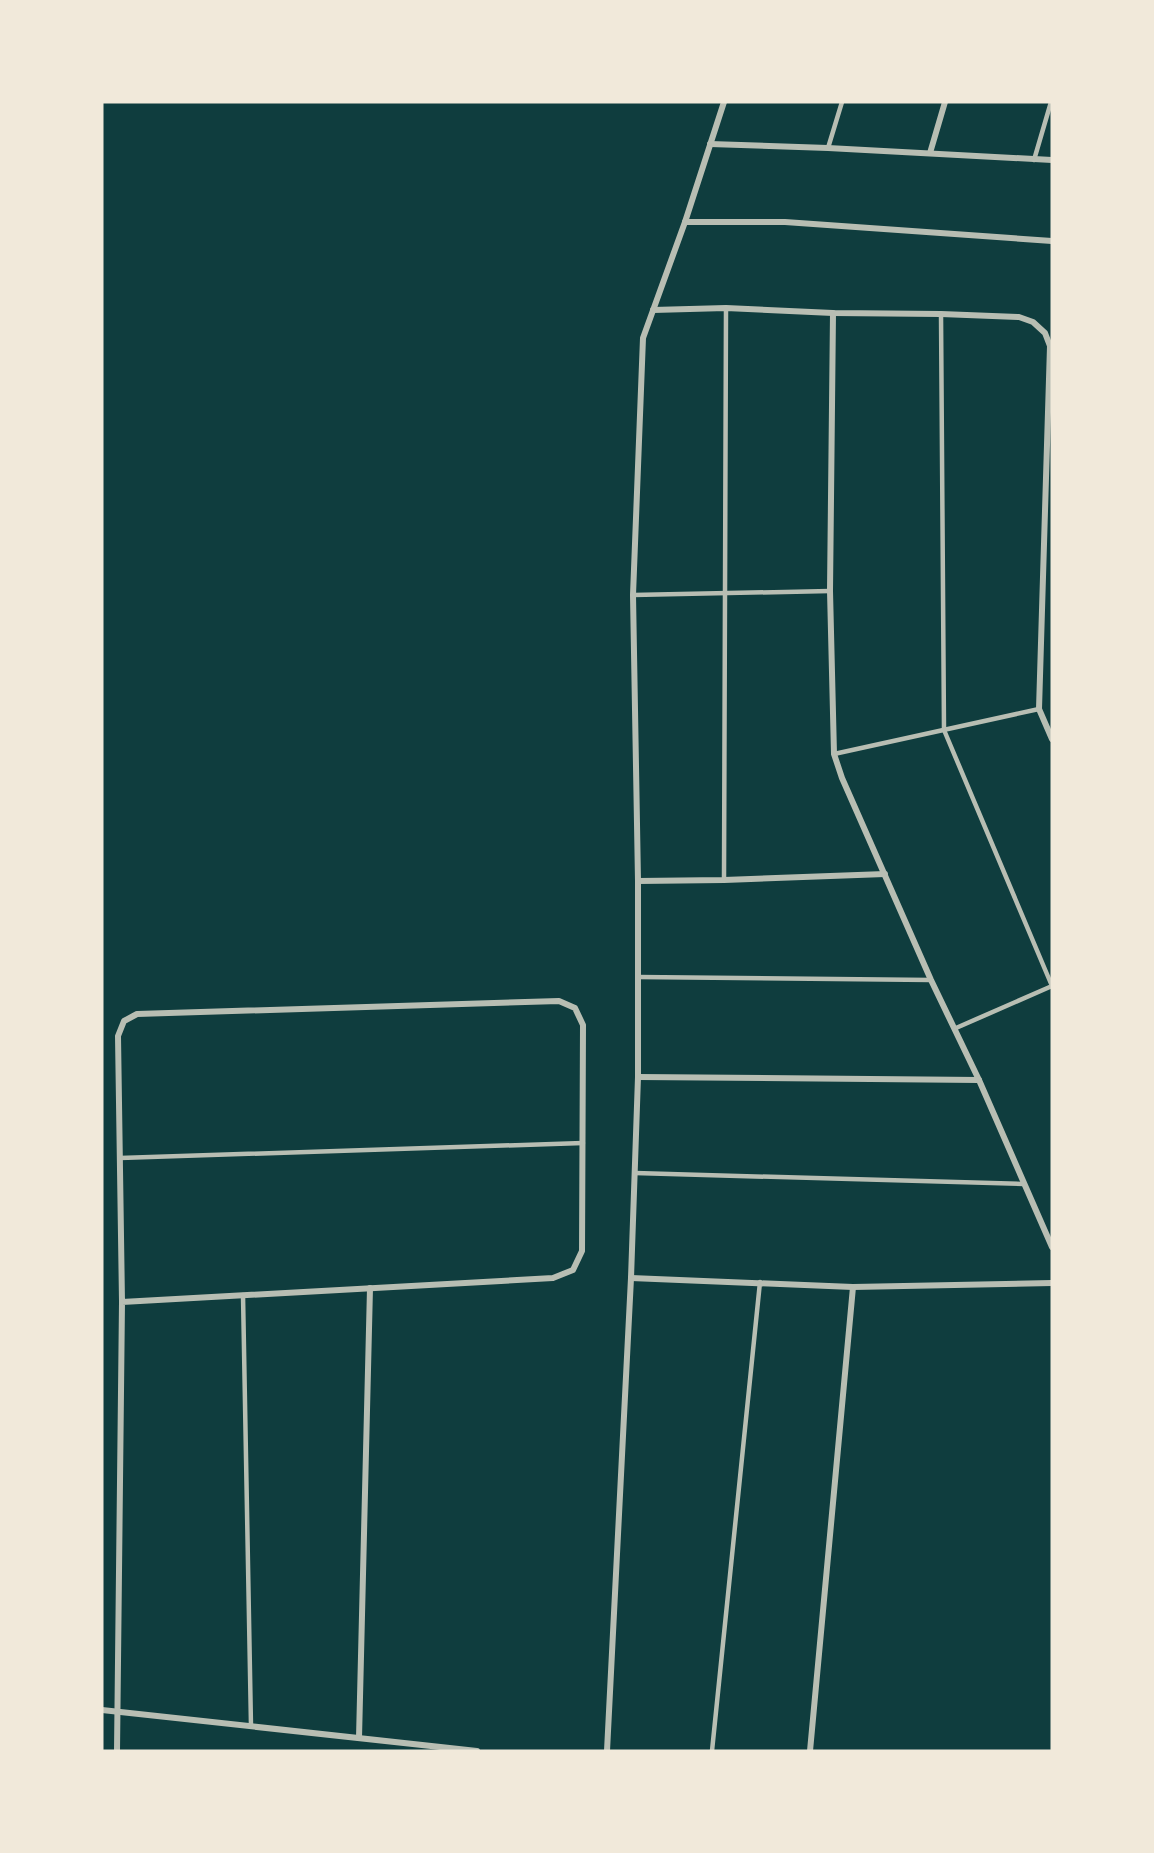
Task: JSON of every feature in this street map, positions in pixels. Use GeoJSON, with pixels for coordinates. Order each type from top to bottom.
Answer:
{"type":"FeatureCollection","features":[{"type":"Feature","properties":{"kind":"street"},"geometry":{"type":"LineString","coordinates":[[607,1751],[632,1278],[638,1077],[638,881],[633,595],[643,338],[685,222],[724,102]]}},
{"type":"Feature","properties":{"kind":"street"},"geometry":{"type":"LineString","coordinates":[[930,153],[945,102]]}},
{"type":"Feature","properties":{"kind":"street"},"geometry":{"type":"LineString","coordinates":[[710,144],[1052,160]]}},
{"type":"Feature","properties":{"kind":"street"},"geometry":{"type":"LineString","coordinates":[[685,222],[785,222],[1052,241]]}},
{"type":"Feature","properties":{"kind":"street"},"geometry":{"type":"LineString","coordinates":[[653,310],[726,308],[833,313],[1019,316],[1033,322],[1045,333],[1050,346],[1039,709],[1052,739]]}},
{"type":"Feature","properties":{"kind":"street"},"geometry":{"type":"LineString","coordinates":[[833,313],[830,591],[834,754],[842,778],[931,980],[956,1028],[1052,1247]]}},
{"type":"Feature","properties":{"kind":"street"},"geometry":{"type":"LineString","coordinates":[[638,881],[885,874]]}},
{"type":"Feature","properties":{"kind":"street"},"geometry":{"type":"LineString","coordinates":[[117,1751],[122,1302],[118,1036],[124,1021],[137,1014],[560,1001],[576,1008],[584,1026],[582,1251],[573,1270],[553,1278],[122,1302]]}},
{"type":"Feature","properties":{"kind":"street"},"geometry":{"type":"LineString","coordinates":[[638,1077],[979,1080]]}},
{"type":"Feature","properties":{"kind":"street"},"geometry":{"type":"LineString","coordinates":[[632,1278],[853,1287],[1052,1283]]}},
{"type":"Feature","properties":{"kind":"street"},"geometry":{"type":"LineString","coordinates":[[810,1751],[853,1287]]}},
{"type":"Feature","properties":{"kind":"street"},"geometry":{"type":"LineString","coordinates":[[359,1738],[370,1288]]}},
{"type":"Feature","properties":{"kind":"street"},"geometry":{"type":"LineString","coordinates":[[102,1710],[477,1751]]}},
{"type":"Feature","properties":{"kind":"lane"},"geometry":{"type":"LineString","coordinates":[[828,148],[842,102]]}},
{"type":"Feature","properties":{"kind":"lane"},"geometry":{"type":"LineString","coordinates":[[1034,160],[1051,102]]}},
{"type":"Feature","properties":{"kind":"lane"},"geometry":{"type":"LineString","coordinates":[[724,880],[726,308]]}},
{"type":"Feature","properties":{"kind":"lane"},"geometry":{"type":"LineString","coordinates":[[942,314],[944,730],[1052,986],[956,1028]]}},
{"type":"Feature","properties":{"kind":"lane"},"geometry":{"type":"LineString","coordinates":[[633,595],[830,591]]}},
{"type":"Feature","properties":{"kind":"lane"},"geometry":{"type":"LineString","coordinates":[[834,754],[1039,709]]}},
{"type":"Feature","properties":{"kind":"lane"},"geometry":{"type":"LineString","coordinates":[[638,977],[931,980]]}},
{"type":"Feature","properties":{"kind":"lane"},"geometry":{"type":"LineString","coordinates":[[120,1158],[582,1143]]}},
{"type":"Feature","properties":{"kind":"lane"},"geometry":{"type":"LineString","coordinates":[[635,1173],[1024,1184]]}},
{"type":"Feature","properties":{"kind":"lane"},"geometry":{"type":"LineString","coordinates":[[712,1751],[760,1282]]}},
{"type":"Feature","properties":{"kind":"lane"},"geometry":{"type":"LineString","coordinates":[[243,1295],[251,1726]]}}]}
